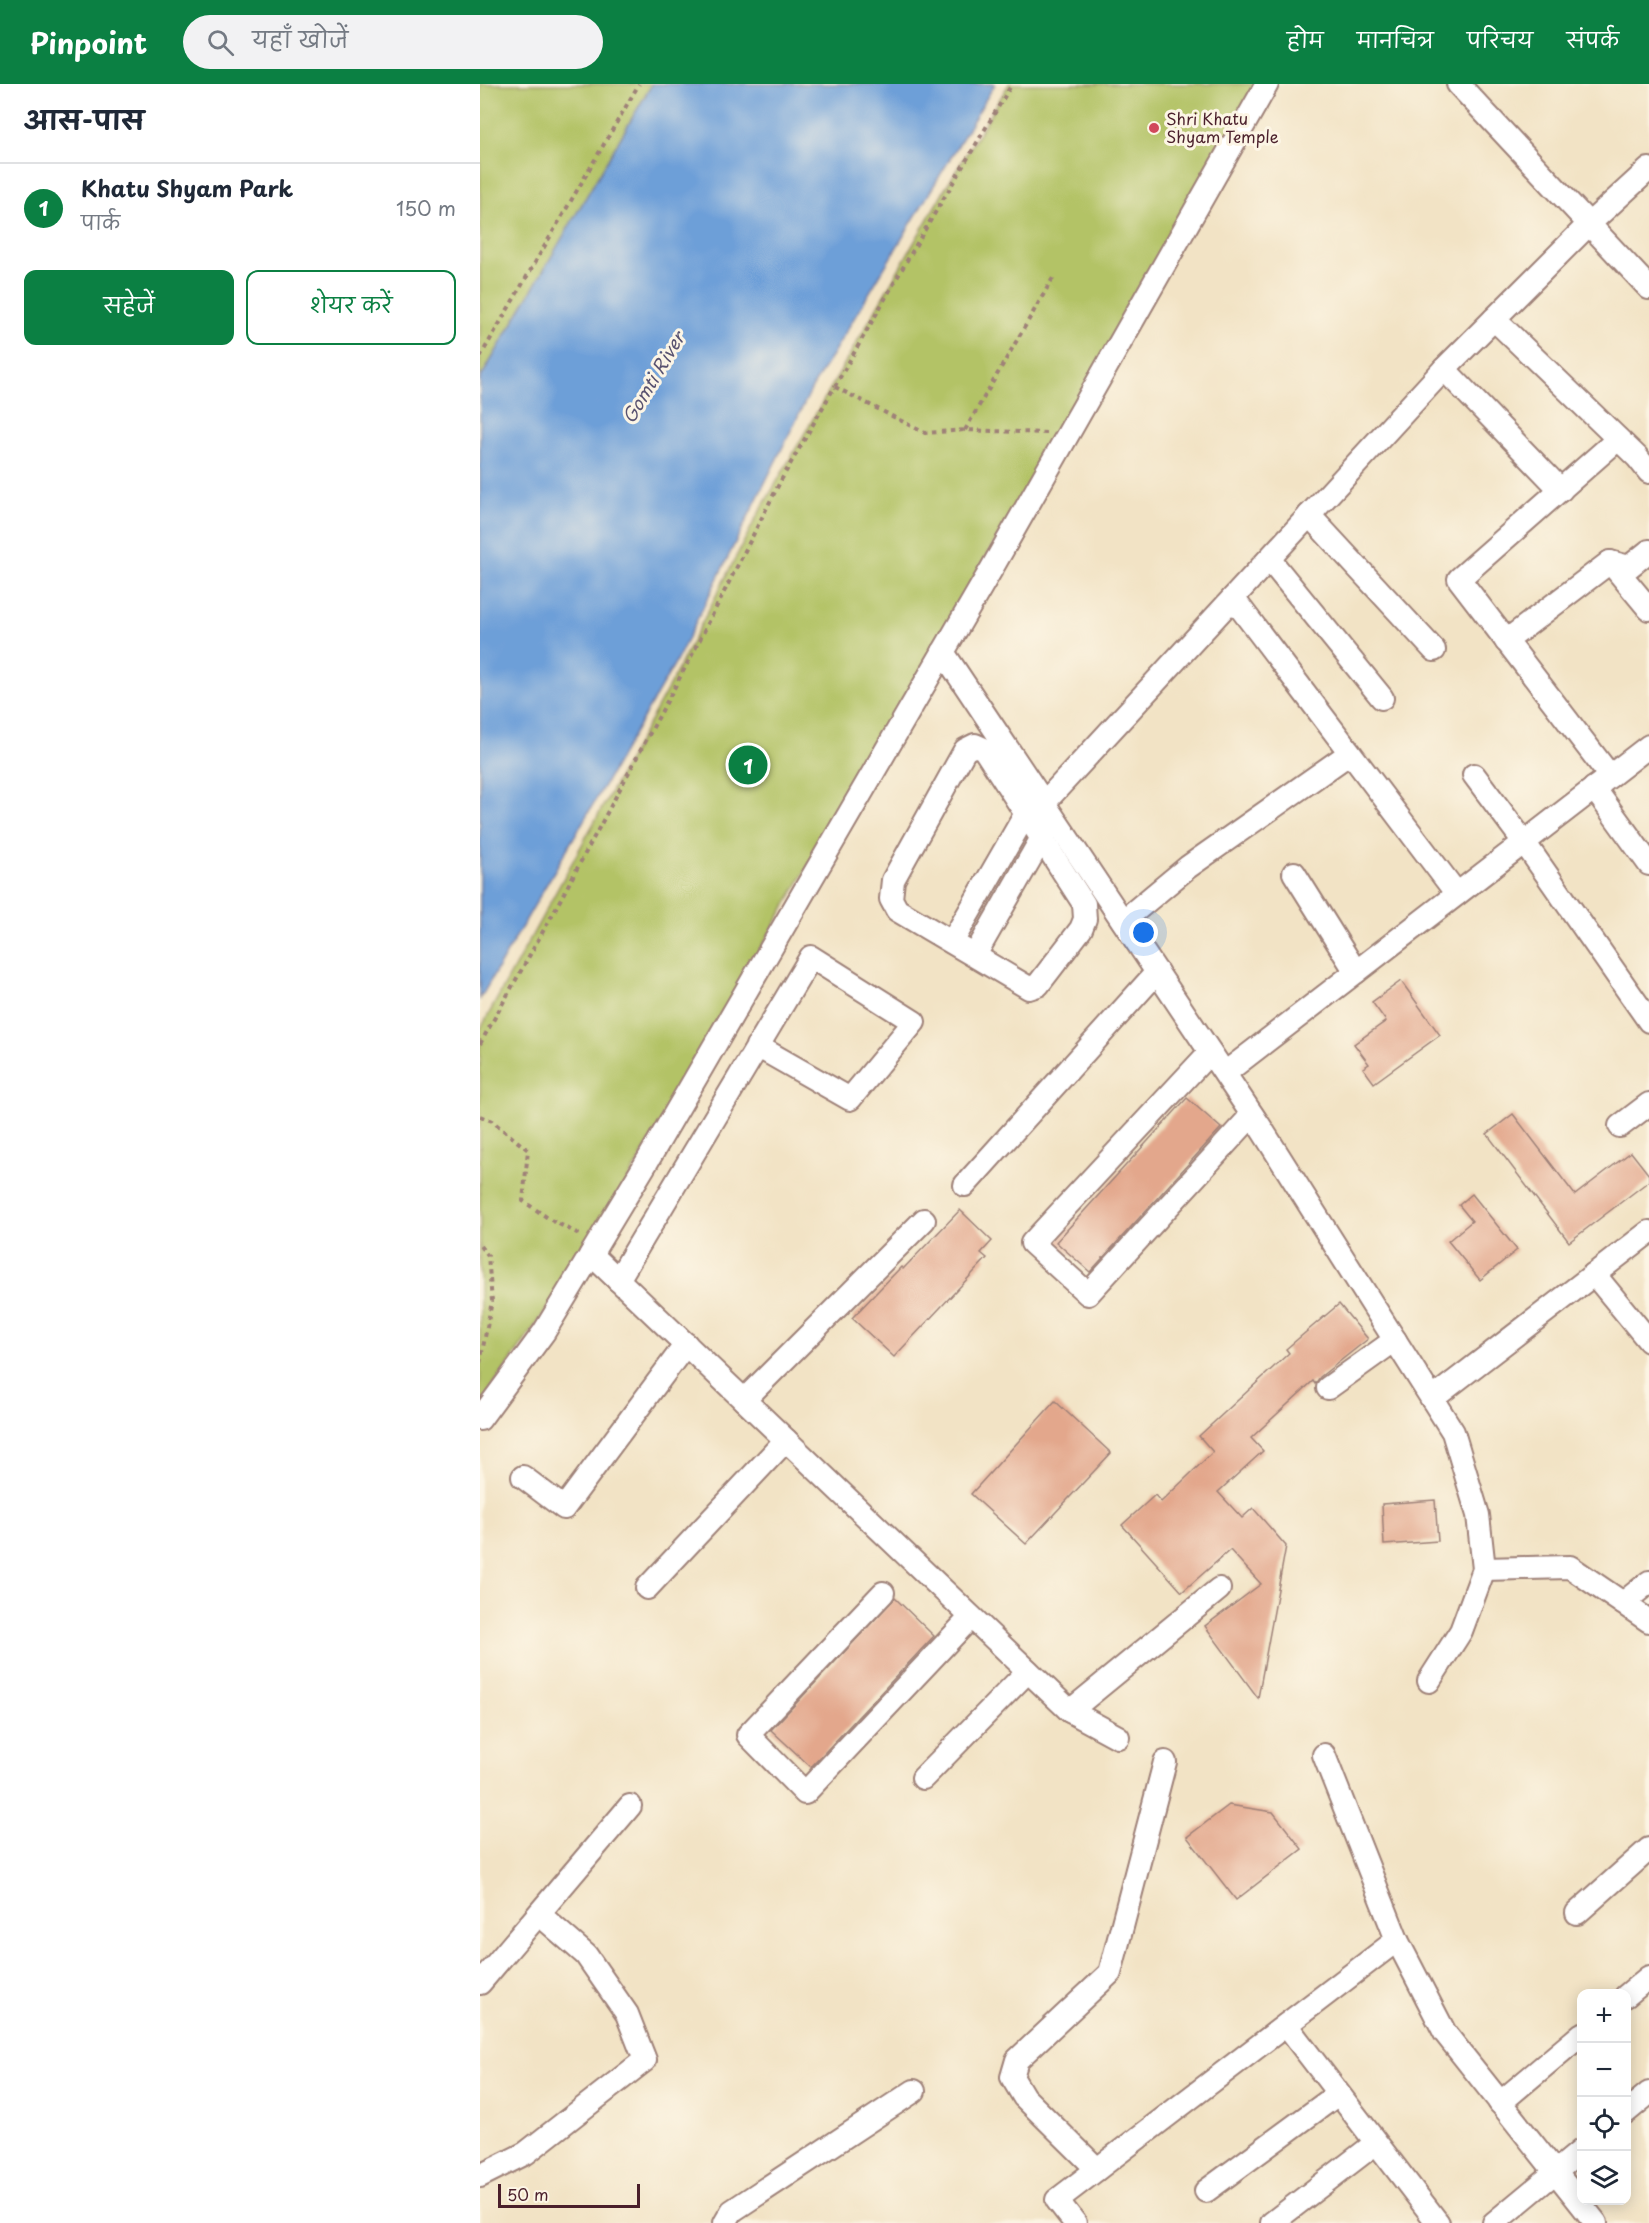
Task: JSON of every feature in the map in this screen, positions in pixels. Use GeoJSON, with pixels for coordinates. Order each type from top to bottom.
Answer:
{"type":"FeatureCollection","features":[{"type":"Feature","properties":{"kind":"street"},"geometry":{"type":"LineString","coordinates":[[480,1419],[544,1332],[660,1139],[943,652],[1267,84]]}},
{"type":"Feature","properties":{"kind":"street"},"geometry":{"type":"LineString","coordinates":[[1458,84],[1649,288]]}},
{"type":"Feature","properties":{"kind":"street"},"geometry":{"type":"LineString","coordinates":[[952,942],[1040,807],[1444,369],[1589,224],[1649,169]]}},
{"type":"Feature","properties":{"kind":"street"},"geometry":{"type":"LineString","coordinates":[[1494,319],[1649,472]]}},
{"type":"Feature","properties":{"kind":"street"},"geometry":{"type":"LineString","coordinates":[[1444,369],[1561,490]]}},
{"type":"Feature","properties":{"kind":"street"},"geometry":{"type":"LineString","coordinates":[[1618,439],[1460,579],[1506,641],[1602,782],[1649,864]]}},
{"type":"Feature","properties":{"kind":"street"},"geometry":{"type":"LineString","coordinates":[[1310,515],[1434,650]]}},
{"type":"Feature","properties":{"kind":"street"},"geometry":{"type":"LineString","coordinates":[[1610,562],[1629,567],[1649,551]]}},
{"type":"Feature","properties":{"kind":"street"},"geometry":{"type":"LineString","coordinates":[[1269,559],[1382,698]]}},
{"type":"Feature","properties":{"kind":"street"},"geometry":{"type":"LineString","coordinates":[[1506,641],[1610,562]]}},
{"type":"Feature","properties":{"kind":"street"},"geometry":{"type":"LineString","coordinates":[[1610,562],[1649,609]]}},
{"type":"Feature","properties":{"kind":"street"},"geometry":{"type":"LineString","coordinates":[[1233,598],[1457,894]]}},
{"type":"Feature","properties":{"kind":"street"},"geometry":{"type":"LineString","coordinates":[[943,652],[1040,807],[1123,921],[1252,1115],[1453,1432],[1478,1515],[1484,1569],[1461,1631],[1429,1681]]}},
{"type":"Feature","properties":{"kind":"street"},"geometry":{"type":"LineString","coordinates":[[975,955],[1041,840],[1040,807],[984,749],[975,745],[966,750],[893,880],[891,898],[897,910],[1029,987],[1038,985],[1082,929],[1085,919],[1084,904],[1041,840]]}},
{"type":"Feature","properties":{"kind":"street"},"geometry":{"type":"LineString","coordinates":[[1224,1073],[1649,746]]}},
{"type":"Feature","properties":{"kind":"street"},"geometry":{"type":"LineString","coordinates":[[1123,921],[1188,867],[1350,753]]}},
{"type":"Feature","properties":{"kind":"street"},"geometry":{"type":"LineString","coordinates":[[1474,775],[1524,842],[1649,1021]]}},
{"type":"Feature","properties":{"kind":"street"},"geometry":{"type":"LineString","coordinates":[[1294,873],[1356,972]]}},
{"type":"Feature","properties":{"kind":"street"},"geometry":{"type":"LineString","coordinates":[[618,1280],[757,1046],[811,957],[914,1022],[850,1099],[757,1046]]}},
{"type":"Feature","properties":{"kind":"street"},"geometry":{"type":"LineString","coordinates":[[965,1185],[1157,972]]}},
{"type":"Feature","properties":{"kind":"street"},"geometry":{"type":"LineString","coordinates":[[1210,1052],[1032,1243],[1088,1294],[1252,1115]]}},
{"type":"Feature","properties":{"kind":"street"},"geometry":{"type":"LineString","coordinates":[[1620,1126],[1649,1104]]}},
{"type":"Feature","properties":{"kind":"street"},"geometry":{"type":"LineString","coordinates":[[744,1400],[924,1220]]}},
{"type":"Feature","properties":{"kind":"street"},"geometry":{"type":"LineString","coordinates":[[1432,1399],[1649,1232]]}},
{"type":"Feature","properties":{"kind":"street"},"geometry":{"type":"LineString","coordinates":[[594,1249],[618,1280],[1070,1712],[1118,1737]]}},
{"type":"Feature","properties":{"kind":"street"},"geometry":{"type":"LineString","coordinates":[[1594,1275],[1649,1341]]}},
{"type":"Feature","properties":{"kind":"street"},"geometry":{"type":"LineString","coordinates":[[1328,1388],[1395,1340]]}},
{"type":"Feature","properties":{"kind":"street"},"geometry":{"type":"LineString","coordinates":[[523,1477],[564,1508],[686,1344]]}},
{"type":"Feature","properties":{"kind":"street"},"geometry":{"type":"LineString","coordinates":[[646,1588],[786,1440]]}},
{"type":"Feature","properties":{"kind":"street"},"geometry":{"type":"LineString","coordinates":[[1484,1569],[1570,1567],[1649,1621]]}},
{"type":"Feature","properties":{"kind":"street"},"geometry":{"type":"LineString","coordinates":[[1623,1603],[1649,1582]]}},
{"type":"Feature","properties":{"kind":"street"},"geometry":{"type":"LineString","coordinates":[[1070,1712],[1219,1589]]}},
{"type":"Feature","properties":{"kind":"street"},"geometry":{"type":"LineString","coordinates":[[883,1593],[748,1735],[806,1794],[971,1617]]}},
{"type":"Feature","properties":{"kind":"street"},"geometry":{"type":"LineString","coordinates":[[923,1778],[1028,1671]]}},
{"type":"Feature","properties":{"kind":"street"},"geometry":{"type":"LineString","coordinates":[[1324,1755],[1396,1940],[1445,2033],[1596,2223]]}},
{"type":"Feature","properties":{"kind":"street"},"geometry":{"type":"LineString","coordinates":[[1097,2169],[1024,2097],[1012,2077],[1017,2060],[1110,1973],[1165,1762]]}},
{"type":"Feature","properties":{"kind":"street"},"geometry":{"type":"LineString","coordinates":[[482,1975],[539,1914],[630,1806]]}},
{"type":"Feature","properties":{"kind":"street"},"geometry":{"type":"LineString","coordinates":[[1577,1913],[1649,1849]]}},
{"type":"Feature","properties":{"kind":"street"},"geometry":{"type":"LineString","coordinates":[[480,2176],[526,2153],[645,2060],[627,2014],[586,1955],[539,1914]]}},
{"type":"Feature","properties":{"kind":"street"},"geometry":{"type":"LineString","coordinates":[[1075,2223],[1057,2200],[1396,1940]]}},
{"type":"Feature","properties":{"kind":"street"},"geometry":{"type":"LineString","coordinates":[[1631,1992],[1649,1977]]}},
{"type":"Feature","properties":{"kind":"street"},"geometry":{"type":"LineString","coordinates":[[1286,2025],[1438,2223]]}},
{"type":"Feature","properties":{"kind":"street"},"geometry":{"type":"LineString","coordinates":[[1500,2103],[1577,2037]]}},
{"type":"Feature","properties":{"kind":"street"},"geometry":{"type":"LineString","coordinates":[[725,2223],[732,2211],[914,2091]]}},
{"type":"Feature","properties":{"kind":"street"},"geometry":{"type":"LineString","coordinates":[[1631,2108],[1649,2093]]}},
{"type":"Feature","properties":{"kind":"street"},"geometry":{"type":"LineString","coordinates":[[1206,2191],[1338,2094]]}},
{"type":"Feature","properties":{"kind":"street"},"geometry":{"type":"LineString","coordinates":[[1276,2222],[1376,2143]]}},
{"type":"Feature","properties":{"kind":"street"},"geometry":{"type":"LineString","coordinates":[[1494,2223],[1580,2151]]}},
{"type":"Feature","properties":{"kind":"path"},"geometry":{"type":"LineString","coordinates":[[480,357],[639,84]]}},
{"type":"Feature","properties":{"kind":"path"},"geometry":{"type":"LineString","coordinates":[[480,1044],[693,653],[780,482],[917,243],[1012,84]]}},
{"type":"Feature","properties":{"kind":"path"},"geometry":{"type":"LineString","coordinates":[[965,430],[1053,278]]}},
{"type":"Feature","properties":{"kind":"path"},"geometry":{"type":"LineString","coordinates":[[835,387],[925,433],[965,430],[1068,433]]}},
{"type":"Feature","properties":{"kind":"path"},"geometry":{"type":"LineString","coordinates":[[480,1116],[492,1121],[528,1150],[523,1201],[594,1249]]}},
{"type":"Feature","properties":{"kind":"path"},"geometry":{"type":"LineString","coordinates":[[480,1246],[488,1256],[492,1301],[480,1362]]}},
{"type":"Feature","properties":{"kind":"green space"},"geometry":{"type":"Polygon","coordinates":[[[480,84],[652,84],[480,379],[480,84]]]}},
{"type":"Feature","properties":{"kind":"green space"},"geometry":{"type":"Polygon","coordinates":[[[1009,84],[1258,84],[584,1256],[480,1405],[480,1030],[673,679],[756,518],[942,194],[1009,84]]]}},
{"type":"Feature","properties":{"kind":"water","name":"Gomti River"},"geometry":{"type":"Polygon","coordinates":[[[652,84],[995,84],[812,388],[678,658],[480,999],[480,379],[652,84]]]}},
{"type":"Feature","properties":{"kind":"building"},"geometry":{"type":"Polygon","coordinates":[[[1401,981],[1440,1035],[1374,1083],[1363,1068],[1369,1064],[1354,1044],[1386,1021],[1372,1002],[1401,981]]]}},
{"type":"Feature","properties":{"kind":"building"},"geometry":{"type":"Polygon","coordinates":[[[1187,1098],[1221,1128],[1090,1272],[1056,1242],[1187,1098]]]}},
{"type":"Feature","properties":{"kind":"building"},"geometry":{"type":"Polygon","coordinates":[[[1513,1114],[1575,1195],[1631,1152],[1649,1175],[1649,1181],[1569,1242],[1487,1134],[1513,1114]]]}},
{"type":"Feature","properties":{"kind":"building"},"geometry":{"type":"Polygon","coordinates":[[[1472,1194],[1517,1250],[1480,1280],[1448,1241],[1472,1221],[1459,1205],[1472,1194]]]}},
{"type":"Feature","properties":{"kind":"building"},"geometry":{"type":"Polygon","coordinates":[[[960,1210],[992,1241],[981,1253],[987,1258],[894,1357],[852,1318],[960,1210]]]}},
{"type":"Feature","properties":{"kind":"building"},"geometry":{"type":"Polygon","coordinates":[[[1339,1304],[1368,1339],[1320,1377],[1315,1384],[1313,1381],[1251,1438],[1263,1451],[1218,1492],[1242,1518],[1253,1508],[1286,1546],[1258,1698],[1205,1626],[1261,1584],[1230,1550],[1182,1592],[1122,1525],[1155,1495],[1161,1502],[1213,1452],[1199,1436],[1289,1353],[1286,1349],[1339,1304]]]}},
{"type":"Feature","properties":{"kind":"building"},"geometry":{"type":"Polygon","coordinates":[[[1055,1401],[1111,1453],[1026,1544],[971,1494],[1055,1401]]]}},
{"type":"Feature","properties":{"kind":"building"},"geometry":{"type":"Polygon","coordinates":[[[1435,1500],[1438,1541],[1384,1545],[1382,1504],[1435,1500]]]}},
{"type":"Feature","properties":{"kind":"building"},"geometry":{"type":"Polygon","coordinates":[[[895,1598],[934,1636],[811,1767],[771,1730],[895,1598]]]}},
{"type":"Feature","properties":{"kind":"building"},"geometry":{"type":"Polygon","coordinates":[[[1229,1805],[1273,1812],[1302,1849],[1236,1900],[1187,1837],[1229,1805]]]}},
{"type":"Feature","properties":{"kind":"place","name":"Shri Khatu Shyam Temple"},"geometry":{"type":"Point","coordinates":[1154,128]}},
{"type":"Feature","properties":{"kind":"place","name":"Khatu Shyam Park"},"geometry":{"type":"Point","coordinates":[748,765]}}]}
